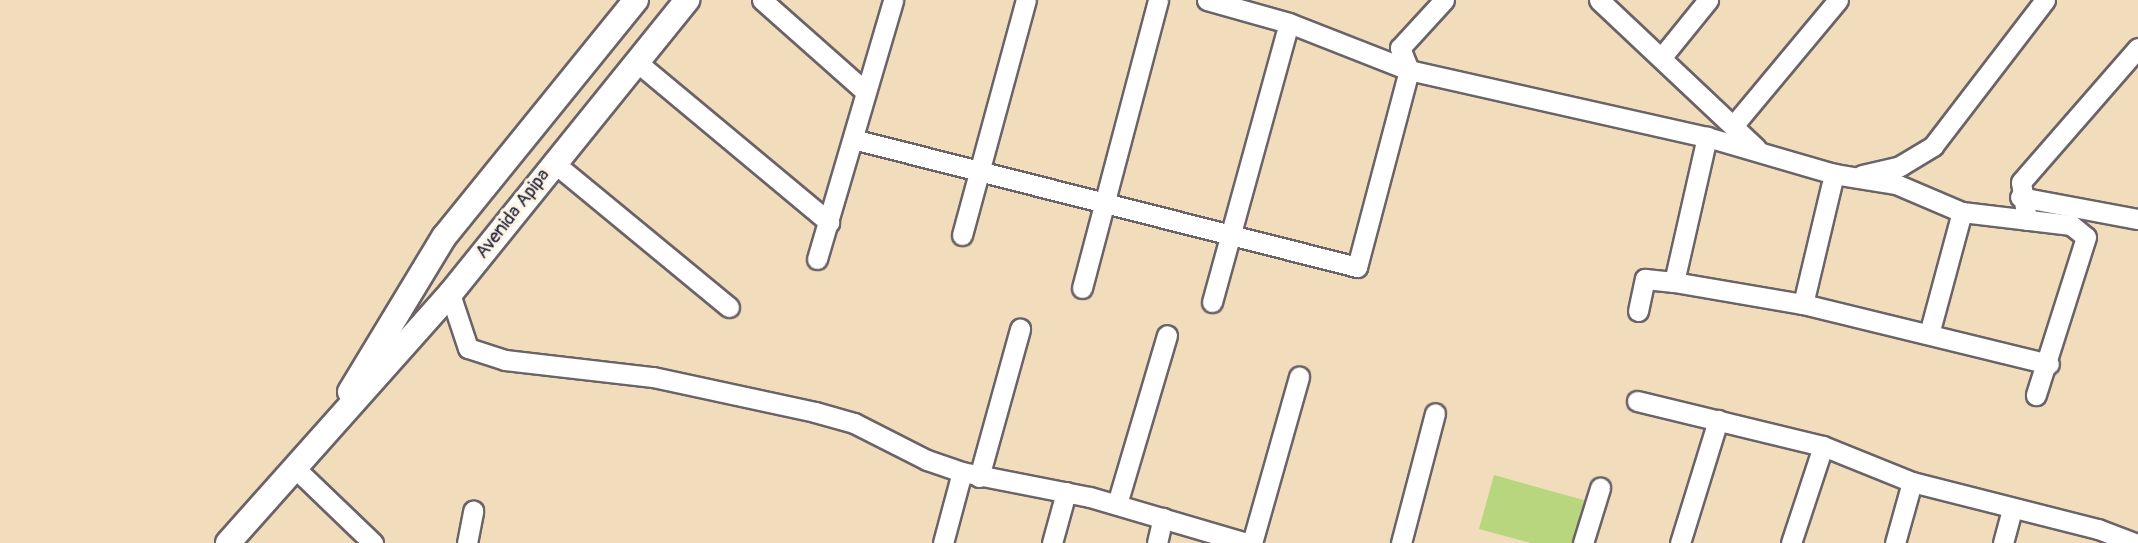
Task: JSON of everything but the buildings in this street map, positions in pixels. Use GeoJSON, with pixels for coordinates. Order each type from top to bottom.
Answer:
{"type":"FeatureCollection","features":[{"type":"Feature","properties":{"kind":"street","name":"Avenida Apipa"},"geometry":{"type":"LineString","coordinates":[[333,423],[375,344],[444,237],[636,0]]}},
{"type":"Feature","properties":{"kind":"street","name":"Avenida Apipa"},"geometry":{"type":"LineString","coordinates":[[228,543],[450,294],[553,162],[638,63],[687,0]]}},
{"type":"Feature","properties":{"kind":"street"},"geometry":{"type":"LineString","coordinates":[[762,0],[865,90]]}},
{"type":"Feature","properties":{"kind":"street"},"geometry":{"type":"LineString","coordinates":[[817,259],[893,0]]}},
{"type":"Feature","properties":{"kind":"street"},"geometry":{"type":"LineString","coordinates":[[962,235],[1026,0]]}},
{"type":"Feature","properties":{"kind":"street"},"geometry":{"type":"LineString","coordinates":[[1082,288],[1158,0]]}},
{"type":"Feature","properties":{"kind":"street"},"geometry":{"type":"LineString","coordinates":[[1207,0],[1289,23],[1409,70],[1707,137],[1843,176],[1896,184],[1962,212],[2071,225],[2086,237],[2049,364],[2036,395]]}},
{"type":"Feature","properties":{"kind":"street"},"geometry":{"type":"LineString","coordinates":[[1266,16],[1279,0]]}},
{"type":"Feature","properties":{"kind":"street"},"geometry":{"type":"LineString","coordinates":[[853,139],[980,168],[1357,267],[1409,70],[1400,48],[1444,0]]}},
{"type":"Feature","properties":{"kind":"street"},"geometry":{"type":"LineString","coordinates":[[1599,0],[1759,151]]}},
{"type":"Feature","properties":{"kind":"street"},"geometry":{"type":"LineString","coordinates":[[1661,58],[1708,0]]}},
{"type":"Feature","properties":{"kind":"street"},"geometry":{"type":"LineString","coordinates":[[1733,126],[1838,0]]}},
{"type":"Feature","properties":{"kind":"street"},"geometry":{"type":"LineString","coordinates":[[1843,176],[1900,166],[1933,146],[2045,0]]}},
{"type":"Feature","properties":{"kind":"street"},"geometry":{"type":"LineString","coordinates":[[1212,302],[1289,23]]}},
{"type":"Feature","properties":{"kind":"street"},"geometry":{"type":"LineString","coordinates":[[2027,220],[2020,197],[2021,182],[2138,48]]}},
{"type":"Feature","properties":{"kind":"street"},"geometry":{"type":"LineString","coordinates":[[638,63],[829,222]]}},
{"type":"Feature","properties":{"kind":"street"},"geometry":{"type":"LineString","coordinates":[[1674,282],[1707,137]]}},
{"type":"Feature","properties":{"kind":"street"},"geometry":{"type":"LineString","coordinates":[[553,162],[729,307]]}},
{"type":"Feature","properties":{"kind":"street"},"geometry":{"type":"LineString","coordinates":[[1803,304],[1843,176]]}},
{"type":"Feature","properties":{"kind":"street"},"geometry":{"type":"LineString","coordinates":[[2020,197],[2131,216],[2138,198]]}},
{"type":"Feature","properties":{"kind":"street"},"geometry":{"type":"LineString","coordinates":[[1929,334],[1962,212]]}},
{"type":"Feature","properties":{"kind":"street"},"geometry":{"type":"LineString","coordinates":[[1639,311],[1645,279],[1674,282],[1803,304],[2049,364]]}},
{"type":"Feature","properties":{"kind":"street"},"geometry":{"type":"LineString","coordinates":[[450,294],[468,348],[505,360],[653,377],[816,411],[854,422],[927,460],[971,474],[1118,504],[1249,543],[1299,377]]}},
{"type":"Feature","properties":{"kind":"street"},"geometry":{"type":"LineString","coordinates":[[943,543],[971,474],[1020,329]]}},
{"type":"Feature","properties":{"kind":"street"},"geometry":{"type":"LineString","coordinates":[[1118,504],[1167,335]]}},
{"type":"Feature","properties":{"kind":"street"},"geometry":{"type":"LineString","coordinates":[[1637,401],[1823,446],[1912,482],[2108,538],[2135,543]]}},
{"type":"Feature","properties":{"kind":"street"},"geometry":{"type":"LineString","coordinates":[[1401,543],[1435,413]]}},
{"type":"Feature","properties":{"kind":"street"},"geometry":{"type":"LineString","coordinates":[[1680,543],[1718,420]]}},
{"type":"Feature","properties":{"kind":"street"},"geometry":{"type":"LineString","coordinates":[[1791,543],[1823,446]]}},
{"type":"Feature","properties":{"kind":"street"},"geometry":{"type":"LineString","coordinates":[[296,469],[373,543]]}},
{"type":"Feature","properties":{"kind":"street"},"geometry":{"type":"LineString","coordinates":[[1895,543],[1912,482]]}},
{"type":"Feature","properties":{"kind":"street"},"geometry":{"type":"LineString","coordinates":[[1583,543],[1600,488]]}},
{"type":"Feature","properties":{"kind":"street"},"geometry":{"type":"LineString","coordinates":[[1052,543],[1066,492]]}},
{"type":"Feature","properties":{"kind":"street"},"geometry":{"type":"LineString","coordinates":[[2003,543],[2012,509]]}},
{"type":"Feature","properties":{"kind":"street"},"geometry":{"type":"LineString","coordinates":[[467,543],[473,511]]}},
{"type":"Feature","properties":{"kind":"street"},"geometry":{"type":"LineString","coordinates":[[1157,543],[1163,519]]}},
{"type":"Feature","properties":{"kind":"green space"},"geometry":{"type":"Polygon","coordinates":[[[1494,475],[1587,501],[1576,543],[1531,543],[1479,529],[1494,475]]]}}]}
